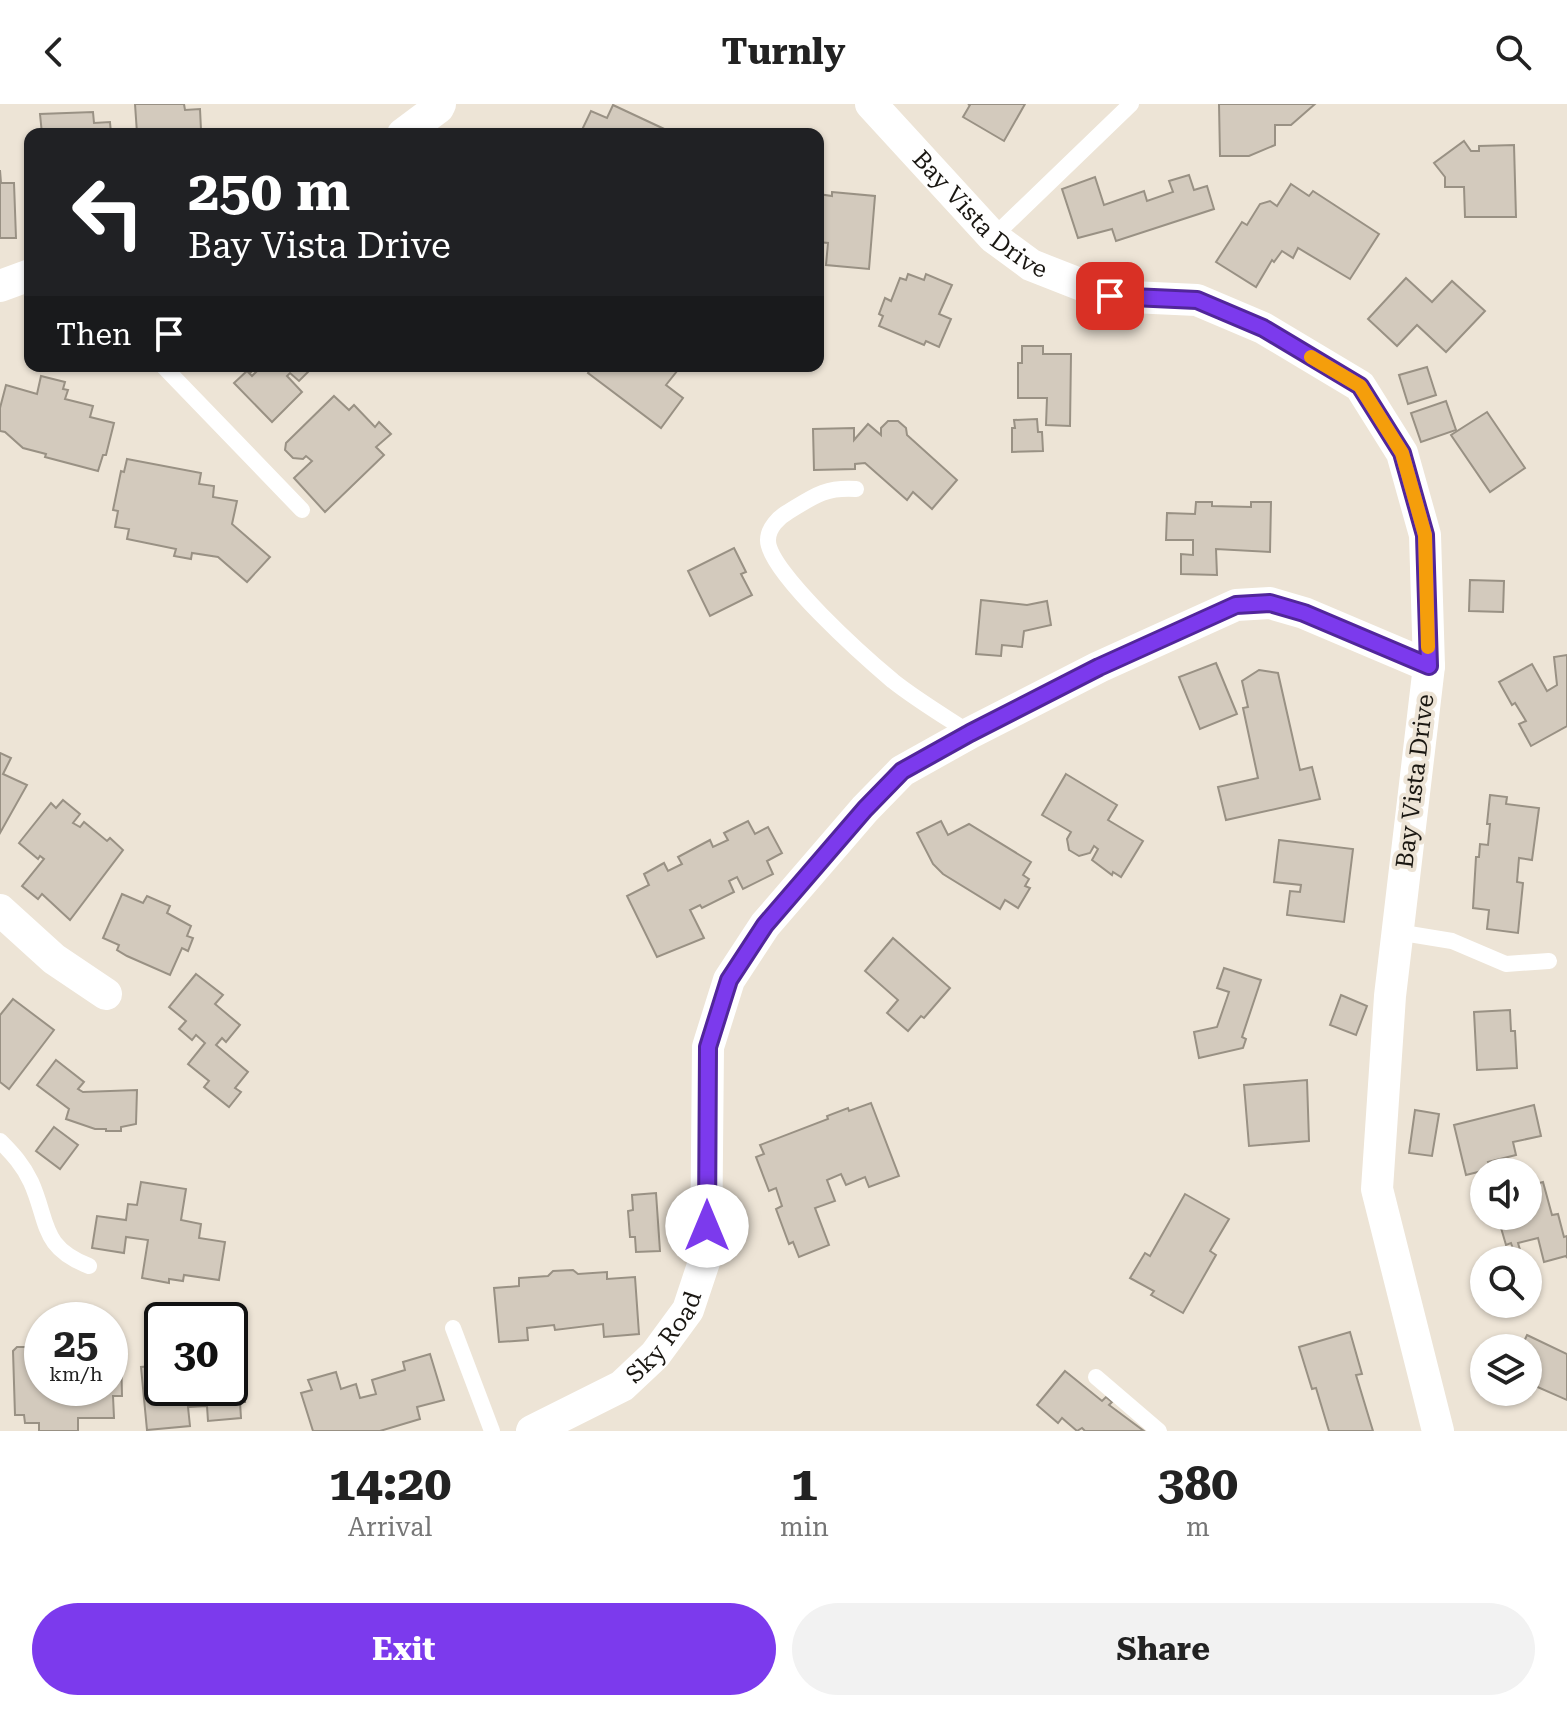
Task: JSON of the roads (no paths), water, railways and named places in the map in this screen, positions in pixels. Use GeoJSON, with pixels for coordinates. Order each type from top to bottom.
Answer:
{"type":"FeatureCollection","features":[{"type":"Feature","properties":{"kind":"street"},"geometry":{"type":"LineString","coordinates":[[411,128],[440,104]]}},
{"type":"Feature","properties":{"kind":"street","name":"Bay Vista Drive"},"geometry":{"type":"LineString","coordinates":[[871,104],[993,237],[1031,265],[1110,296],[1197,300],[1263,328],[1360,386],[1402,453],[1425,535],[1429,666],[1390,996],[1377,1189],[1438,1431]]}},
{"type":"Feature","properties":{"kind":"street"},"geometry":{"type":"LineString","coordinates":[[0,286],[24,277]]}},
{"type":"Feature","properties":{"kind":"street","name":"Sky Road"},"geometry":{"type":"LineString","coordinates":[[532,1431],[622,1386],[655,1355],[688,1310],[706,1256],[708,1047],[729,980],[765,925],[902,771],[1099,667],[1236,605],[1270,603],[1304,613],[1429,666]]}},
{"type":"Feature","properties":{"kind":"street"},"geometry":{"type":"LineString","coordinates":[[0,910],[54,959],[106,994]]}},
{"type":"Feature","properties":{"kind":"lane"},"geometry":{"type":"LineString","coordinates":[[993,237],[1131,104]]}},
{"type":"Feature","properties":{"kind":"lane"},"geometry":{"type":"LineString","coordinates":[[169,372],[302,510]]}},
{"type":"Feature","properties":{"kind":"lane"},"geometry":{"type":"LineString","coordinates":[[856,489],[834,488],[816,494],[777,519],[768,540],[774,561],[847,640],[895,682],[970,733]]}},
{"type":"Feature","properties":{"kind":"lane"},"geometry":{"type":"LineString","coordinates":[[1397,932],[1452,941],[1506,964],[1549,961]]}},
{"type":"Feature","properties":{"kind":"lane"},"geometry":{"type":"LineString","coordinates":[[0,1141],[19,1160],[32,1184],[53,1242],[64,1253],[89,1266]]}},
{"type":"Feature","properties":{"kind":"lane"},"geometry":{"type":"LineString","coordinates":[[453,1328],[492,1431]]}},
{"type":"Feature","properties":{"kind":"lane"},"geometry":{"type":"LineString","coordinates":[[1096,1377],[1159,1431]]}}]}
